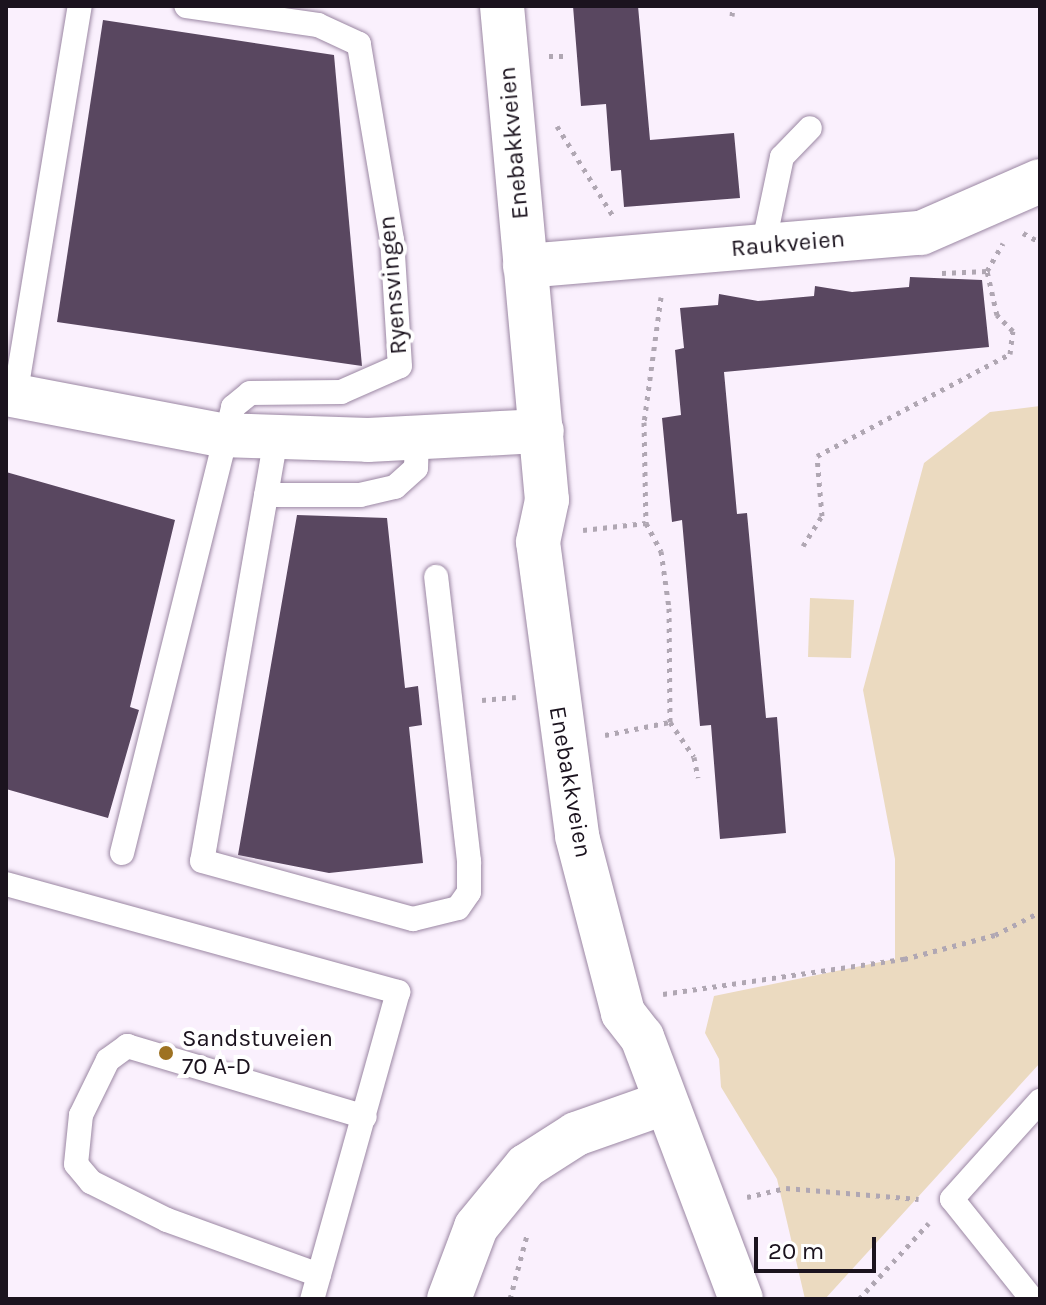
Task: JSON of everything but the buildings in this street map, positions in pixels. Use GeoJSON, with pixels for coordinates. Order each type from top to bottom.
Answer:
{"type":"FeatureCollection","features":[{"type":"Feature","properties":{"kind":"main road","name":"Enebakkveien"},"geometry":{"type":"LineString","coordinates":[[502,6],[542,431],[566,525],[563,537],[582,719],[600,830],[644,1004],[642,1037],[664,1103],[741,1299]]}},
{"type":"Feature","properties":{"kind":"main road","name":"Raukveien"},"geometry":{"type":"LineString","coordinates":[[525,266],[921,233],[1005,202],[1040,181]]}},
{"type":"Feature","properties":{"kind":"main road"},"geometry":{"type":"LineString","coordinates":[[11,396],[221,435],[276,438],[417,437],[542,431]]}},
{"type":"Feature","properties":{"kind":"main road"},"geometry":{"type":"LineString","coordinates":[[449,1299],[476,1227],[526,1166],[576,1134],[664,1103]]}},
{"type":"Feature","properties":{"kind":"lane"},"geometry":{"type":"LineString","coordinates":[[11,396],[80,6]]}},
{"type":"Feature","properties":{"kind":"lane","name":"Ryensvingen"},"geometry":{"type":"LineString","coordinates":[[186,6],[318,25],[359,44],[392,240],[400,366],[341,392],[250,393],[233,407],[221,435]]}},
{"type":"Feature","properties":{"kind":"lane"},"geometry":{"type":"LineString","coordinates":[[763,247],[782,157],[810,128]]}},
{"type":"Feature","properties":{"kind":"lane"},"geometry":{"type":"LineString","coordinates":[[122,853],[221,435]]}},
{"type":"Feature","properties":{"kind":"lane"},"geometry":{"type":"LineString","coordinates":[[266,495],[360,495],[395,487],[416,468],[417,437]]}},
{"type":"Feature","properties":{"kind":"lane"},"geometry":{"type":"LineString","coordinates":[[276,438],[202,861],[413,919],[458,908],[469,892],[469,861],[436,577]]}},
{"type":"Feature","properties":{"kind":"lane"},"geometry":{"type":"LineString","coordinates":[[6,884],[394,988],[365,1117],[312,1299]]}},
{"type":"Feature","properties":{"kind":"lane"},"geometry":{"type":"LineString","coordinates":[[319,1275],[167,1220],[91,1182],[76,1164],[81,1115],[108,1060],[127,1046],[365,1117]]}},
{"type":"Feature","properties":{"kind":"lane"},"geometry":{"type":"LineString","coordinates":[[1032,1299],[952,1199],[1039,1103]]}},
{"type":"Feature","properties":{"kind":"path"},"geometry":{"type":"LineString","coordinates":[[732,16],[733,6]]}},
{"type":"Feature","properties":{"kind":"path"},"geometry":{"type":"LineString","coordinates":[[545,115],[619,222]]}},
{"type":"Feature","properties":{"kind":"path"},"geometry":{"type":"LineString","coordinates":[[803,546],[822,516],[817,456],[1010,354],[1013,331],[997,315],[987,271],[1005,231]]}},
{"type":"Feature","properties":{"kind":"path"},"geometry":{"type":"LineString","coordinates":[[664,280],[644,422],[646,523],[661,551],[669,608],[670,722],[694,757],[698,778]]}},
{"type":"Feature","properties":{"kind":"path"},"geometry":{"type":"LineString","coordinates":[[566,525],[646,523]]}},
{"type":"Feature","properties":{"kind":"path"},"geometry":{"type":"LineString","coordinates":[[449,703],[533,695]]}},
{"type":"Feature","properties":{"kind":"path"},"geometry":{"type":"LineString","coordinates":[[605,735],[670,722]]}},
{"type":"Feature","properties":{"kind":"path"},"geometry":{"type":"LineString","coordinates":[[662,994],[904,959],[995,935],[1040,912]]}},
{"type":"Feature","properties":{"kind":"path"},"geometry":{"type":"LineString","coordinates":[[743,1198],[786,1188],[833,1198],[952,1199]]}},
{"type":"Feature","properties":{"kind":"path"},"geometry":{"type":"LineString","coordinates":[[859,1299],[952,1199]]}},
{"type":"Feature","properties":{"kind":"shaded area"},"geometry":{"type":"Polygon","coordinates":[[[1040,406],[1040,1063],[825,1299],[805,1299],[777,1179],[721,1087],[719,1059],[705,1033],[714,996],[895,959],[895,859],[863,690],[924,463],[990,412],[1040,406]]]}},
{"type":"Feature","properties":{"kind":"shaded area"},"geometry":{"type":"Polygon","coordinates":[[[810,598],[854,600],[851,658],[808,657],[810,598]]]}},
{"type":"Feature","properties":{"kind":"place","name":"Sandstuveien 70 A-D"},"geometry":{"type":"Point","coordinates":[166,1053]}}]}
